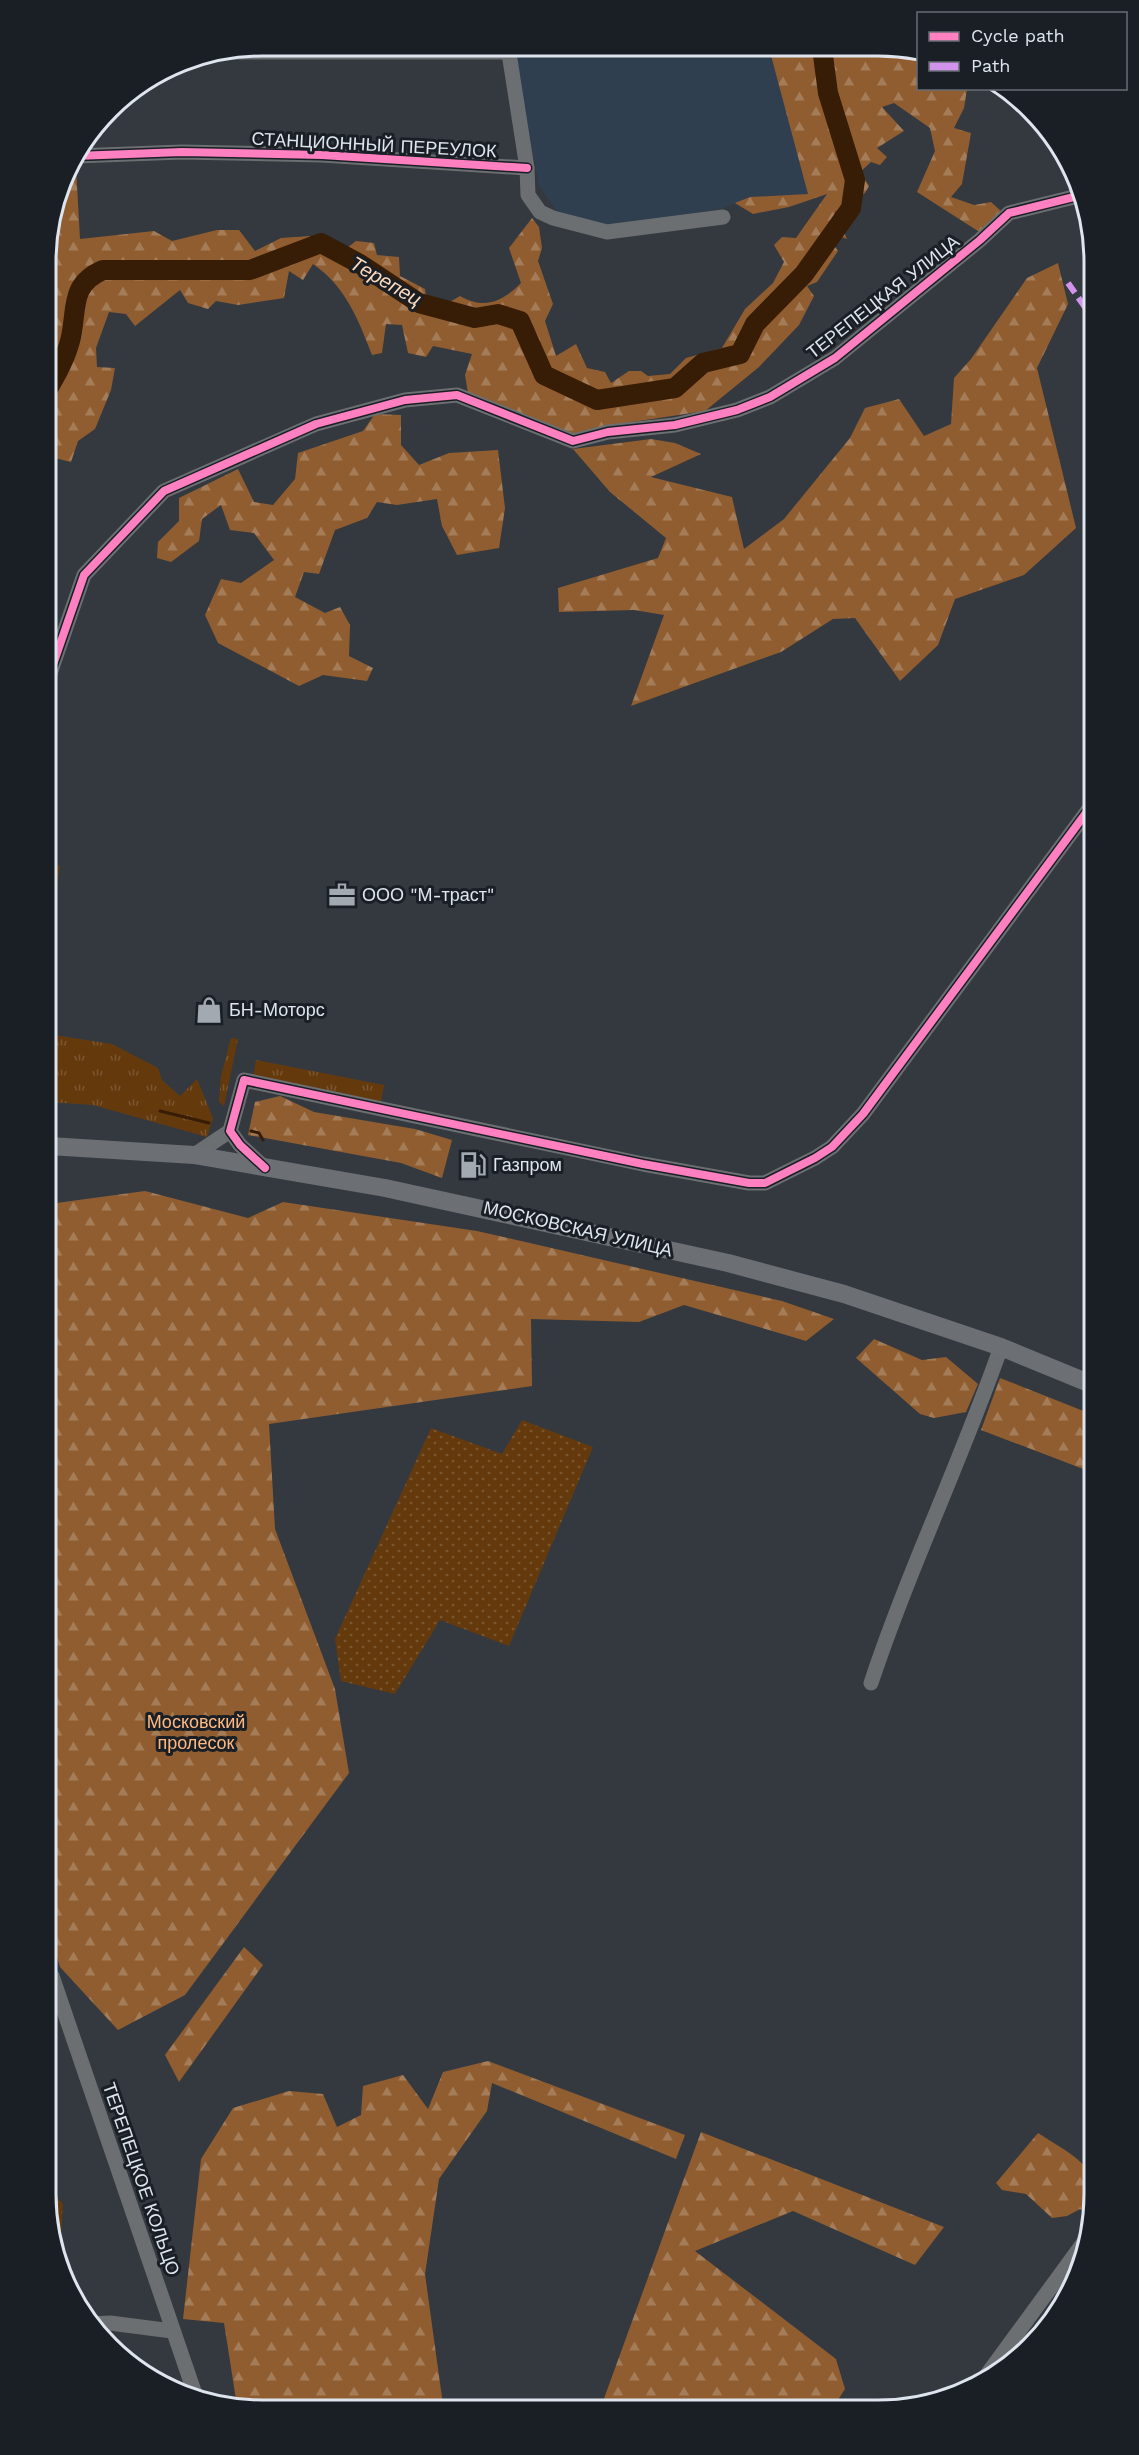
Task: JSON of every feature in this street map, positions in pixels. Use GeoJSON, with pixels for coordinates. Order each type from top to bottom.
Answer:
{"type":"FeatureCollection","features":[{"type":"Feature","properties":{"kind":"main road","name":"МОСКОВСКАЯ УЛИЦА"},"geometry":{"type":"LineString","coordinates":[[56,1146],[194,1155],[432,1197],[728,1263],[844,1294],[1001,1347],[1083,1381]]}},
{"type":"Feature","properties":{"kind":"street"},"geometry":{"type":"LineString","coordinates":[[509,56],[527,168],[528,195],[540,212],[553,218],[607,232],[723,217]]}},
{"type":"Feature","properties":{"kind":"street","name":"СТАНЦИОННЫЙ ПЕРЕУЛОК"},"geometry":{"type":"LineString","coordinates":[[85,156],[182,152],[322,155],[527,168]]}},
{"type":"Feature","properties":{"kind":"street","name":"ТЕРЕПЕЦКАЯ УЛИЦА"},"geometry":{"type":"LineString","coordinates":[[56,656],[84,575],[164,491],[315,424],[405,400],[457,395],[573,441],[608,432],[675,425],[737,410],[770,398],[835,358],[1010,213],[1073,197]]}},
{"type":"Feature","properties":{"kind":"street"},"geometry":{"type":"LineString","coordinates":[[194,1155],[230,1131],[244,1080],[643,1164],[765,1183],[832,1148],[863,1114],[1084,815]]}},
{"type":"Feature","properties":{"kind":"street"},"geometry":{"type":"LineString","coordinates":[[230,1131],[240,1145],[265,1168]]}},
{"type":"Feature","properties":{"kind":"street"},"geometry":{"type":"LineString","coordinates":[[871,1683],[898,1604],[946,1493],[1001,1347]]}},
{"type":"Feature","properties":{"kind":"street","name":"ТЕРЕПЕЦКОЕ КОЛЬЦО"},"geometry":{"type":"LineString","coordinates":[[56,1991],[193,2388]]}},
{"type":"Feature","properties":{"kind":"street"},"geometry":{"type":"LineString","coordinates":[[997,2361],[1073,2257]]}},
{"type":"Feature","properties":{"kind":"street"},"geometry":{"type":"LineString","coordinates":[[102,2323],[172,2331]]}},
{"type":"Feature","properties":{"kind":"shaded area"},"geometry":{"type":"Polygon","coordinates":[[[515,56],[771,56],[809,194],[750,197],[721,209],[606,227],[559,215],[539,185],[515,56]]]}},
{"type":"Feature","properties":{"kind":"green space"},"geometry":{"type":"Polygon","coordinates":[[[771,56],[891,56],[917,59],[917,90],[967,90],[964,108],[954,128],[971,133],[962,184],[951,197],[974,205],[991,202],[1003,213],[981,233],[917,192],[935,151],[930,128],[894,103],[882,107],[904,131],[877,148],[887,157],[880,165],[871,162],[860,172],[869,186],[865,193],[835,212],[847,239],[824,231],[838,251],[817,282],[807,286],[814,296],[799,325],[759,367],[705,411],[606,426],[571,436],[468,393],[465,375],[472,354],[433,346],[426,357],[408,353],[402,325],[386,324],[382,353],[372,355],[350,305],[334,283],[313,264],[303,280],[289,271],[284,298],[238,305],[216,301],[208,309],[188,303],[180,290],[135,326],[126,314],[109,312],[96,348],[97,367],[115,368],[111,390],[95,429],[78,441],[71,462],[56,458],[56,248],[63,208],[76,172],[80,239],[154,231],[172,241],[217,230],[239,230],[255,251],[281,238],[310,236],[303,255],[320,251],[334,258],[356,241],[374,243],[377,255],[399,257],[400,276],[425,289],[426,296],[448,303],[460,296],[477,303],[493,302],[507,295],[521,283],[509,248],[532,218],[539,227],[542,248],[538,261],[553,304],[545,321],[556,356],[576,344],[587,368],[605,372],[611,383],[629,371],[641,371],[648,376],[670,374],[686,358],[722,348],[745,309],[773,283],[784,262],[774,245],[782,237],[796,238],[827,194],[789,207],[753,214],[735,203],[750,197],[808,194],[771,56]]]}},
{"type":"Feature","properties":{"kind":"green space"},"geometry":{"type":"Polygon","coordinates":[[[1058,263],[1068,304],[1037,368],[1076,528],[1024,575],[955,599],[938,645],[900,681],[855,618],[833,619],[781,652],[631,706],[664,615],[634,610],[559,612],[558,588],[658,558],[666,538],[610,492],[573,449],[651,439],[675,443],[701,454],[651,477],[732,497],[744,549],[784,519],[850,438],[865,408],[899,399],[924,436],[951,424],[954,378],[971,359],[1027,278],[1058,263]]]}},
{"type":"Feature","properties":{"kind":"green space"},"geometry":{"type":"Polygon","coordinates":[[[375,414],[401,415],[401,445],[419,465],[449,453],[498,450],[505,508],[499,548],[457,555],[442,526],[437,499],[397,505],[377,502],[367,518],[335,530],[319,574],[304,572],[295,597],[325,613],[340,607],[350,625],[349,656],[373,668],[367,681],[323,675],[299,686],[218,643],[205,615],[221,579],[241,583],[274,560],[254,533],[230,530],[221,505],[202,519],[199,541],[171,562],[157,558],[158,542],[179,521],[179,498],[238,469],[254,502],[273,505],[295,479],[298,453],[363,431],[375,414]]]}},
{"type":"Feature","properties":{"kind":"green space"},"geometry":{"type":"Polygon","coordinates":[[[56,865],[60,866],[56,892],[56,865]]]}},
{"type":"Feature","properties":{"kind":"green space"},"geometry":{"type":"Polygon","coordinates":[[[56,1035],[112,1044],[158,1068],[162,1080],[180,1096],[197,1079],[213,1118],[207,1137],[93,1105],[56,1103],[56,1035]]]}},
{"type":"Feature","properties":{"kind":"green space"},"geometry":{"type":"Polygon","coordinates":[[[231,1038],[238,1039],[224,1106],[219,1102],[221,1076],[231,1038]]]}},
{"type":"Feature","properties":{"kind":"green space"},"geometry":{"type":"Polygon","coordinates":[[[256,1060],[384,1085],[381,1102],[253,1077],[256,1060]]]}},
{"type":"Feature","properties":{"kind":"green space"},"geometry":{"type":"Polygon","coordinates":[[[280,1096],[314,1112],[415,1129],[452,1140],[442,1178],[401,1163],[248,1135],[255,1102],[280,1096]]]}},
{"type":"Feature","properties":{"kind":"green space","name":"Московский пролесок"},"geometry":{"type":"Polygon","coordinates":[[[145,1191],[248,1218],[283,1202],[477,1231],[782,1301],[834,1319],[806,1341],[684,1305],[639,1322],[531,1319],[532,1386],[269,1424],[275,1529],[335,1689],[349,1773],[185,1995],[118,2030],[60,1967],[56,1954],[56,1203],[145,1191]]]}},
{"type":"Feature","properties":{"kind":"green space"},"geometry":{"type":"Polygon","coordinates":[[[874,1339],[922,1360],[946,1357],[978,1384],[966,1412],[934,1418],[920,1414],[856,1358],[874,1339]]]}},
{"type":"Feature","properties":{"kind":"green space"},"geometry":{"type":"Polygon","coordinates":[[[1000,1378],[1083,1411],[1083,1469],[981,1430],[1000,1378]]]}},
{"type":"Feature","properties":{"kind":"green space"},"geometry":{"type":"Polygon","coordinates":[[[522,1420],[593,1447],[509,1646],[440,1620],[395,1694],[341,1681],[335,1639],[431,1428],[502,1454],[522,1420]]]}},
{"type":"Feature","properties":{"kind":"green space"},"geometry":{"type":"Polygon","coordinates":[[[244,1947],[263,1965],[179,2082],[165,2055],[244,1947]]]}},
{"type":"Feature","properties":{"kind":"green space"},"geometry":{"type":"Polygon","coordinates":[[[488,2061],[685,2135],[676,2159],[492,2083],[487,2111],[439,2179],[425,2274],[442,2400],[261,2400],[236,2398],[224,2323],[183,2319],[201,2159],[233,2108],[289,2091],[323,2094],[337,2127],[361,2115],[363,2086],[403,2075],[428,2109],[443,2072],[488,2061]]]}},
{"type":"Feature","properties":{"kind":"green space"},"geometry":{"type":"Polygon","coordinates":[[[701,2132],[944,2227],[915,2265],[793,2211],[695,2251],[836,2359],[845,2389],[838,2400],[603,2400],[701,2132]]]}},
{"type":"Feature","properties":{"kind":"green space"},"geometry":{"type":"Polygon","coordinates":[[[1038,2133],[1083,2164],[1083,2210],[1080,2209],[1067,2216],[1052,2218],[1026,2194],[1002,2190],[996,2183],[1038,2133]]]}},
{"type":"Feature","properties":{"kind":"green space"},"geometry":{"type":"Polygon","coordinates":[[[56,2196],[63,2204],[61,2237],[57,2221],[56,2196]]]}},
{"type":"Feature","properties":{"kind":"waterway","name":"Терепец"},"geometry":{"type":"LineString","coordinates":[[56,375],[68,348],[79,291],[84,283],[103,270],[250,270],[321,243],[360,264],[419,303],[475,318],[498,314],[520,321],[544,375],[597,400],[675,388],[703,363],[740,354],[755,324],[804,274],[851,208],[855,180],[828,93],[823,56]]}},
{"type":"Feature","properties":{"kind":"waterway"},"geometry":{"type":"LineString","coordinates":[[160,1111],[209,1123]]}},
{"type":"Feature","properties":{"kind":"waterway"},"geometry":{"type":"LineString","coordinates":[[251,1131],[259,1133],[263,1140]]}},
{"type":"Feature","properties":{"kind":"marked path"},"geometry":{"type":"LineString","coordinates":[[1068,283],[1084,306]]}},
{"type":"Feature","properties":{"kind":"cycle path"},"geometry":{"type":"LineString","coordinates":[[85,156],[182,152],[322,155],[527,168]]}},
{"type":"Feature","properties":{"kind":"cycle path"},"geometry":{"type":"LineString","coordinates":[[56,656],[84,575],[164,491],[316,424],[405,400],[457,395],[573,441],[608,432],[675,425],[737,410],[770,397],[835,358],[980,240],[1009,213],[1073,197]]}},
{"type":"Feature","properties":{"kind":"cycle path"},"geometry":{"type":"LineString","coordinates":[[265,1168],[240,1145],[230,1131],[244,1080],[643,1164],[749,1183],[765,1183],[832,1147],[863,1114],[1084,816]]}},
{"type":"Feature","properties":{"kind":"place","name":"ООО \"М-траст\""},"geometry":{"type":"Point","coordinates":[342,895]}},
{"type":"Feature","properties":{"kind":"place","name":"БН-Моторс"},"geometry":{"type":"Point","coordinates":[209,1010]}},
{"type":"Feature","properties":{"kind":"place","name":"Газпром"},"geometry":{"type":"Point","coordinates":[473,1165]}}]}
